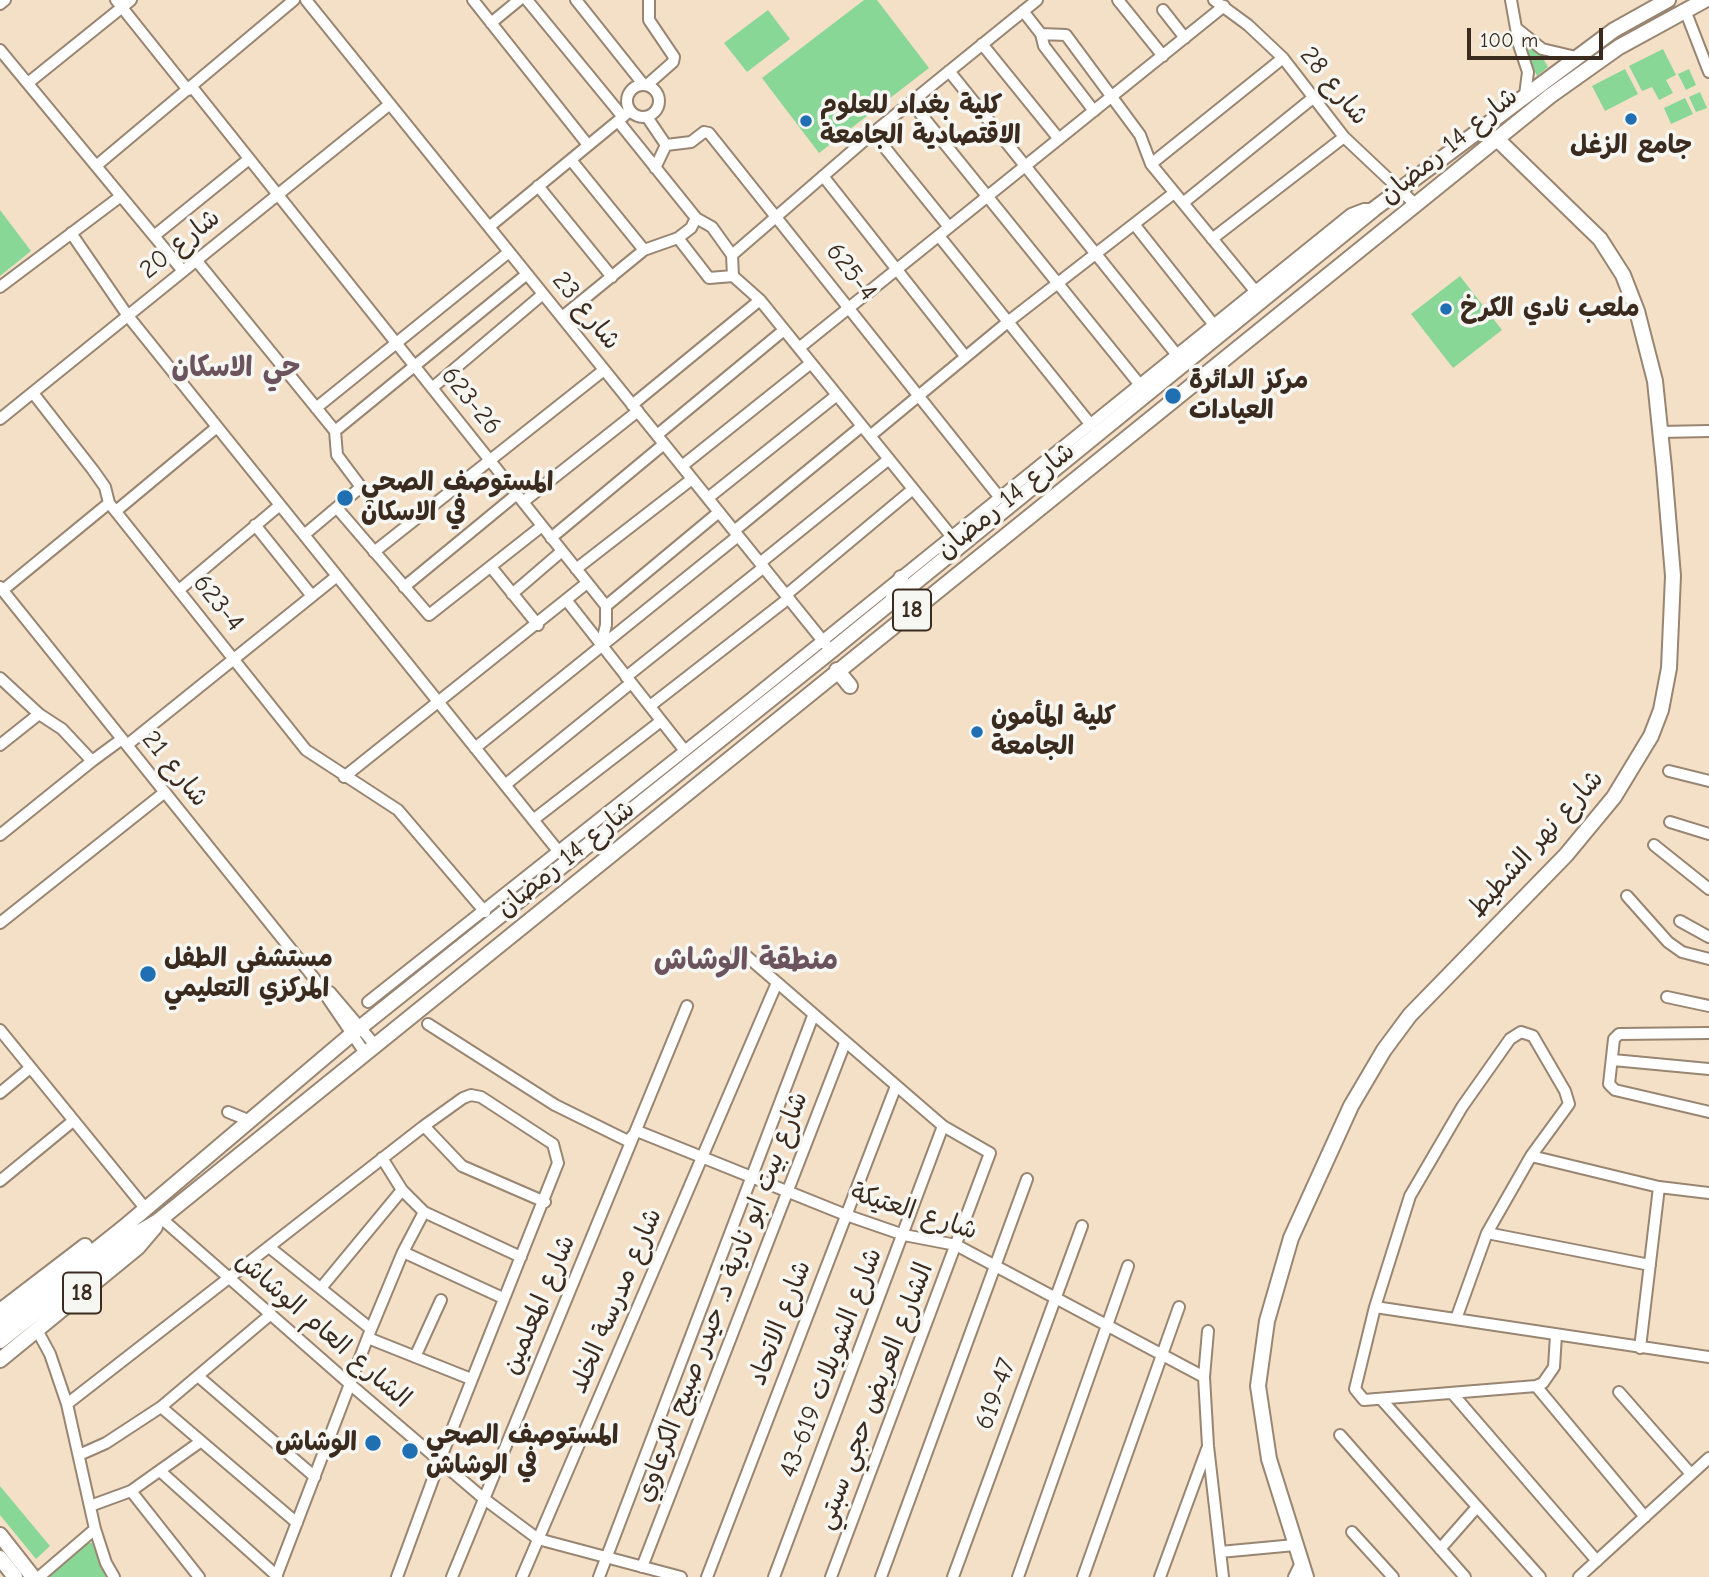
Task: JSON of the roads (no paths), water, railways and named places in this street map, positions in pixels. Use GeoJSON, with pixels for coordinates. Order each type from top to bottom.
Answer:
{"type":"FeatureCollection","features":[{"type":"Feature","properties":{"kind":"main road","name":"شارع 14 رمضان"},"geometry":{"type":"LineString","coordinates":[[127,1233],[145,1208],[248,1120],[827,646],[891,603],[1374,209],[1576,57],[1614,30],[1668,0]]}},
{"type":"Feature","properties":{"kind":"main road","name":"شارع 14 رمضان"},"geometry":{"type":"LineString","coordinates":[[127,1233],[160,1219],[1497,139],[1619,47],[1705,0]]}},
{"type":"Feature","properties":{"kind":"main road","name":"شارع نهر الشطيط"},"geometry":{"type":"LineString","coordinates":[[1303,1570],[1269,1459],[1258,1386],[1266,1321],[1283,1258],[1328,1154],[1384,1050],[1410,1015],[1583,837],[1623,786],[1651,736],[1667,682],[1673,615],[1671,551],[1650,357],[1637,311],[1619,269],[1590,229],[1497,139]]}},
{"type":"Feature","properties":{"kind":"main road"},"geometry":{"type":"LineString","coordinates":[[1261,288],[1287,282]]}},
{"type":"Feature","properties":{"kind":"main road"},"geometry":{"type":"LineString","coordinates":[[891,603],[901,578]]}},
{"type":"Feature","properties":{"kind":"main road"},"geometry":{"type":"LineString","coordinates":[[838,670],[850,685]]}},
{"type":"Feature","properties":{"kind":"main road"},"geometry":{"type":"LineString","coordinates":[[440,964],[444,943]]}},
{"type":"Feature","properties":{"kind":"main road","name":"شارع 14 رمضان"},"geometry":{"type":"LineString","coordinates":[[4,1305],[118,1220],[145,1208]]}},
{"type":"Feature","properties":{"kind":"main road","name":"شارع 14 رمضان"},"geometry":{"type":"LineString","coordinates":[[0,1360],[138,1247],[152,1233],[160,1219]]}},
{"type":"Feature","properties":{"kind":"main road"},"geometry":{"type":"LineString","coordinates":[[0,1326],[127,1233]]}},
{"type":"Feature","properties":{"kind":"main road"},"geometry":{"type":"LineString","coordinates":[[0,1341],[127,1233]]}},
{"type":"Feature","properties":{"kind":"main road"},"geometry":{"type":"LineString","coordinates":[[0,1535],[33,1577]]}},
{"type":"Feature","properties":{"kind":"main road"},"geometry":{"type":"LineString","coordinates":[[0,1558],[15,1577]]}},
{"type":"Feature","properties":{"kind":"street"},"geometry":{"type":"LineString","coordinates":[[0,4],[5,0]]}},
{"type":"Feature","properties":{"kind":"street"},"geometry":{"type":"LineString","coordinates":[[96,166],[294,0]]}},
{"type":"Feature","properties":{"kind":"street","name":"شارع 23"},"geometry":{"type":"LineString","coordinates":[[306,0],[827,646]]}},
{"type":"Feature","properties":{"kind":"street"},"geometry":{"type":"LineString","coordinates":[[473,0],[588,145]]}},
{"type":"Feature","properties":{"kind":"street"},"geometry":{"type":"LineString","coordinates":[[491,23],[519,0]]}},
{"type":"Feature","properties":{"kind":"street"},"geometry":{"type":"LineString","coordinates":[[527,0],[624,116],[655,168],[696,218],[712,227],[733,255],[733,276]]}},
{"type":"Feature","properties":{"kind":"street"},"geometry":{"type":"LineString","coordinates":[[489,227],[624,116],[647,117],[656,111],[660,101],[656,91],[645,85],[576,0]]}},
{"type":"Feature","properties":{"kind":"street"},"geometry":{"type":"LineString","coordinates":[[624,116],[627,96],[634,88],[645,85],[673,62],[674,57],[649,20],[649,0]]}},
{"type":"Feature","properties":{"kind":"street"},"geometry":{"type":"LineString","coordinates":[[733,255],[873,133],[1037,0]]}},
{"type":"Feature","properties":{"kind":"street"},"geometry":{"type":"LineString","coordinates":[[1118,0],[1163,56]]}},
{"type":"Feature","properties":{"kind":"street"},"geometry":{"type":"LineString","coordinates":[[1511,0],[1528,72],[1525,95]]}},
{"type":"Feature","properties":{"kind":"street"},"geometry":{"type":"LineString","coordinates":[[28,83],[123,2]]}},
{"type":"Feature","properties":{"kind":"street","name":"623-26"},"geometry":{"type":"LineString","coordinates":[[123,2],[606,606]]}},
{"type":"Feature","properties":{"kind":"street"},"geometry":{"type":"LineString","coordinates":[[799,348],[1185,38],[1219,3]]}},
{"type":"Feature","properties":{"kind":"street","name":"شارع 28"},"geometry":{"type":"LineString","coordinates":[[1219,3],[1283,58],[1345,136],[1415,204]]}},
{"type":"Feature","properties":{"kind":"street"},"geometry":{"type":"LineString","coordinates":[[1163,10],[1185,38]]}},
{"type":"Feature","properties":{"kind":"street"},"geometry":{"type":"LineString","coordinates":[[1685,10],[1709,72]]}},
{"type":"Feature","properties":{"kind":"street"},"geometry":{"type":"LineString","coordinates":[[1023,12],[1041,34],[1044,46],[1094,111]]}},
{"type":"Feature","properties":{"kind":"street"},"geometry":{"type":"LineString","coordinates":[[1517,28],[1542,49],[1576,57]]}},
{"type":"Feature","properties":{"kind":"street"},"geometry":{"type":"LineString","coordinates":[[1041,34],[1066,36],[1140,135],[1151,164],[1212,239],[1261,288]]}},
{"type":"Feature","properties":{"kind":"street"},"geometry":{"type":"LineString","coordinates":[[982,44],[1059,139]]}},
{"type":"Feature","properties":{"kind":"street"},"geometry":{"type":"LineString","coordinates":[[0,50],[183,271]]}},
{"type":"Feature","properties":{"kind":"street"},"geometry":{"type":"LineString","coordinates":[[1151,164],[1283,58]]}},
{"type":"Feature","properties":{"kind":"street"},"geometry":{"type":"LineString","coordinates":[[949,71],[1177,355]]}},
{"type":"Feature","properties":{"kind":"street"},"geometry":{"type":"LineString","coordinates":[[1183,203],[1314,97]]}},
{"type":"Feature","properties":{"kind":"street"},"geometry":{"type":"LineString","coordinates":[[911,102],[1140,385]]}},
{"type":"Feature","properties":{"kind":"street","name":"شارع 20"},"geometry":{"type":"LineString","coordinates":[[0,419],[390,104]]}},
{"type":"Feature","properties":{"kind":"street"},"geometry":{"type":"LineString","coordinates":[[647,117],[666,145],[655,168]]}},
{"type":"Feature","properties":{"kind":"street","name":"625-4"},"geometry":{"type":"LineString","coordinates":[[666,145],[691,142],[704,132],[709,133],[1000,498]]}},
{"type":"Feature","properties":{"kind":"street"},"geometry":{"type":"LineString","coordinates":[[873,133],[949,227]]}},
{"type":"Feature","properties":{"kind":"street"},"geometry":{"type":"LineString","coordinates":[[1212,239],[1345,136]]}},
{"type":"Feature","properties":{"kind":"street"},"geometry":{"type":"LineString","coordinates":[[154,236],[249,159]]}},
{"type":"Feature","properties":{"kind":"street"},"geometry":{"type":"LineString","coordinates":[[571,160],[644,250]]}},
{"type":"Feature","properties":{"kind":"street"},"geometry":{"type":"LineString","coordinates":[[823,176],[965,356]]}},
{"type":"Feature","properties":{"kind":"street"},"geometry":{"type":"LineString","coordinates":[[538,186],[612,277]]}},
{"type":"Feature","properties":{"kind":"street"},"geometry":{"type":"LineString","coordinates":[[870,436],[965,356],[1174,192]]}},
{"type":"Feature","properties":{"kind":"street"},"geometry":{"type":"LineString","coordinates":[[0,287],[121,196]]}},
{"type":"Feature","properties":{"kind":"street"},"geometry":{"type":"LineString","coordinates":[[827,646],[901,578],[1351,214],[1364,209],[1374,209]]}},
{"type":"Feature","properties":{"kind":"street"},"geometry":{"type":"LineString","coordinates":[[562,317],[644,250],[678,238],[691,228],[696,218]]}},
{"type":"Feature","properties":{"kind":"street"},"geometry":{"type":"LineString","coordinates":[[1134,224],[1214,325]]}},
{"type":"Feature","properties":{"kind":"street"},"geometry":{"type":"LineString","coordinates":[[71,233],[128,316],[559,852]]}},
{"type":"Feature","properties":{"kind":"street"},"geometry":{"type":"LineString","coordinates":[[939,236],[1091,425]]}},
{"type":"Feature","properties":{"kind":"street"},"geometry":{"type":"LineString","coordinates":[[678,238],[709,278],[733,276],[760,300],[952,537]]}},
{"type":"Feature","properties":{"kind":"street"},"geometry":{"type":"LineString","coordinates":[[316,408],[509,252]]}},
{"type":"Feature","properties":{"kind":"street"},"geometry":{"type":"LineString","coordinates":[[196,260],[335,430],[337,455],[361,487],[304,535]]}},
{"type":"Feature","properties":{"kind":"street"},"geometry":{"type":"LineString","coordinates":[[335,430],[527,274]]}},
{"type":"Feature","properties":{"kind":"street"},"geometry":{"type":"LineString","coordinates":[[432,388],[543,294]]}},
{"type":"Feature","properties":{"kind":"street"},"geometry":{"type":"LineString","coordinates":[[404,587],[635,408],[760,300]]}},
{"type":"Feature","properties":{"kind":"street"},"geometry":{"type":"LineString","coordinates":[[657,435],[784,330]]}},
{"type":"Feature","properties":{"kind":"street"},"geometry":{"type":"LineString","coordinates":[[682,466],[811,363]]}},
{"type":"Feature","properties":{"kind":"street"},"geometry":{"type":"LineString","coordinates":[[374,552],[604,370]]}},
{"type":"Feature","properties":{"kind":"street","name":"623-4"},"geometry":{"type":"LineString","coordinates":[[33,393],[93,470],[113,507],[306,751],[331,764],[344,778],[398,810],[485,912]]}},
{"type":"Feature","properties":{"kind":"street"},"geometry":{"type":"LineString","coordinates":[[708,498],[837,395]]}},
{"type":"Feature","properties":{"kind":"street"},"geometry":{"type":"LineString","coordinates":[[475,748],[862,426]]}},
{"type":"Feature","properties":{"kind":"street"},"geometry":{"type":"LineString","coordinates":[[1,589],[217,427]]}},
{"type":"Feature","properties":{"kind":"street"},"geometry":{"type":"LineString","coordinates":[[1660,432],[1709,431]]}},
{"type":"Feature","properties":{"kind":"street"},"geometry":{"type":"LineString","coordinates":[[551,538],[664,444]]}},
{"type":"Feature","properties":{"kind":"street"},"geometry":{"type":"LineString","coordinates":[[505,785],[889,459]]}},
{"type":"Feature","properties":{"kind":"street"},"geometry":{"type":"LineString","coordinates":[[576,569],[692,479]]}},
{"type":"Feature","properties":{"kind":"street"},"geometry":{"type":"LineString","coordinates":[[650,706],[787,596],[913,489]]}},
{"type":"Feature","properties":{"kind":"street"},"geometry":{"type":"LineString","coordinates":[[179,590],[280,505]]}},
{"type":"Feature","properties":{"kind":"street"},"geometry":{"type":"LineString","coordinates":[[337,508],[424,612],[433,615],[542,526]]}},
{"type":"Feature","properties":{"kind":"street"},"geometry":{"type":"LineString","coordinates":[[601,645],[606,625],[606,606],[719,512]]}},
{"type":"Feature","properties":{"kind":"street"},"geometry":{"type":"LineString","coordinates":[[255,525],[312,596]]}},
{"type":"Feature","properties":{"kind":"street"},"geometry":{"type":"LineString","coordinates":[[512,594],[562,551]]}},
{"type":"Feature","properties":{"kind":"street"},"geometry":{"type":"LineString","coordinates":[[491,567],[538,625]]}},
{"type":"Feature","properties":{"kind":"street"},"geometry":{"type":"LineString","coordinates":[[0,835],[92,761],[125,742],[234,659],[337,576]]}},
{"type":"Feature","properties":{"kind":"street"},"geometry":{"type":"LineString","coordinates":[[344,778],[587,583]]}},
{"type":"Feature","properties":{"kind":"street","name":"شارع 21"},"geometry":{"type":"LineString","coordinates":[[1,589],[370,1049]]}},
{"type":"Feature","properties":{"kind":"street"},"geometry":{"type":"LineString","coordinates":[[567,601],[685,751]]}},
{"type":"Feature","properties":{"kind":"street"},"geometry":{"type":"LineString","coordinates":[[0,678],[39,713],[62,729],[92,761]]}},
{"type":"Feature","properties":{"kind":"street"},"geometry":{"type":"LineString","coordinates":[[368,1002],[685,751],[754,705]]}},
{"type":"Feature","properties":{"kind":"street"},"geometry":{"type":"LineString","coordinates":[[0,745],[39,713]]}},
{"type":"Feature","properties":{"kind":"street"},"geometry":{"type":"LineString","coordinates":[[533,820],[661,721]]}},
{"type":"Feature","properties":{"kind":"street"},"geometry":{"type":"LineString","coordinates":[[1669,771],[1709,782]]}},
{"type":"Feature","properties":{"kind":"street"},"geometry":{"type":"LineString","coordinates":[[0,923],[164,792]]}},
{"type":"Feature","properties":{"kind":"street"},"geometry":{"type":"LineString","coordinates":[[1670,822],[1709,834]]}},
{"type":"Feature","properties":{"kind":"street"},"geometry":{"type":"LineString","coordinates":[[1654,845],[1709,889]]}},
{"type":"Feature","properties":{"kind":"street"},"geometry":{"type":"LineString","coordinates":[[1627,896],[1668,942],[1682,952],[1709,960]]}},
{"type":"Feature","properties":{"kind":"street"},"geometry":{"type":"LineString","coordinates":[[1680,921],[1709,937]]}},
{"type":"Feature","properties":{"kind":"street"},"geometry":{"type":"LineString","coordinates":[[737,952],[743,953],[776,985],[943,1126]]}},
{"type":"Feature","properties":{"kind":"street","name":"شارع مدرسة الخلد"},"geometry":{"type":"LineString","coordinates":[[522,1577],[776,985]]}},
{"type":"Feature","properties":{"kind":"street"},"geometry":{"type":"LineString","coordinates":[[1667,997],[1709,1006]]}},
{"type":"Feature","properties":{"kind":"street","name":"شارع المعلمين"},"geometry":{"type":"LineString","coordinates":[[452,1577],[687,1006]]}},
{"type":"Feature","properties":{"kind":"street"},"geometry":{"type":"LineString","coordinates":[[599,1577],[813,1016]]}},
{"type":"Feature","properties":{"kind":"street"},"geometry":{"type":"LineString","coordinates":[[428,1024],[555,1105],[628,1141],[637,1130]]}},
{"type":"Feature","properties":{"kind":"street"},"geometry":{"type":"LineString","coordinates":[[0,1030],[145,1208]]}},
{"type":"Feature","properties":{"kind":"street"},"geometry":{"type":"LineString","coordinates":[[1456,1320],[1487,1233],[1531,1156],[1569,1104],[1565,1091],[1533,1036],[1521,1031],[1510,1039],[1462,1107],[1410,1196],[1375,1307],[1355,1390],[1364,1400],[1536,1386],[1543,1383],[1554,1367],[1556,1335]]}},
{"type":"Feature","properties":{"kind":"street"},"geometry":{"type":"LineString","coordinates":[[1709,1033],[1619,1034],[1614,1039],[1609,1084],[1615,1090],[1709,1112]]}},
{"type":"Feature","properties":{"kind":"street","name":"شارع بيت ابو نادية د. حيدر صبيح الكرعاوي"},"geometry":{"type":"LineString","coordinates":[[642,1567],[845,1043]]}},
{"type":"Feature","properties":{"kind":"street"},"geometry":{"type":"LineString","coordinates":[[1613,1059],[1709,1069]]}},
{"type":"Feature","properties":{"kind":"street"},"geometry":{"type":"LineString","coordinates":[[0,1093],[30,1068]]}},
{"type":"Feature","properties":{"kind":"street","name":"شارع الاتحاد"},"geometry":{"type":"LineString","coordinates":[[707,1577],[896,1086]]}},
{"type":"Feature","properties":{"kind":"street"},"geometry":{"type":"LineString","coordinates":[[68,1404],[424,1126],[471,1095],[481,1097],[553,1144],[558,1163],[545,1202],[471,1379],[397,1577]]}},
{"type":"Feature","properties":{"kind":"street"},"geometry":{"type":"LineString","coordinates":[[228,1112],[248,1120]]}},
{"type":"Feature","properties":{"kind":"street"},"geometry":{"type":"LineString","coordinates":[[0,1181],[73,1121]]}},
{"type":"Feature","properties":{"kind":"street"},"geometry":{"type":"LineString","coordinates":[[424,1126],[462,1166],[545,1202]]}},
{"type":"Feature","properties":{"kind":"street","name":"الشارع العريض حجي سبتي"},"geometry":{"type":"LineString","coordinates":[[831,1577],[990,1153],[943,1126]]}},
{"type":"Feature","properties":{"kind":"street","name":"شارع الشويلات 619-43"},"geometry":{"type":"LineString","coordinates":[[774,1577],[943,1126]]}},
{"type":"Feature","properties":{"kind":"street","name":"شارع العتيکة"},"geometry":{"type":"LineString","coordinates":[[637,1130],[786,1191],[904,1235],[956,1245],[1204,1377]]}},
{"type":"Feature","properties":{"kind":"street"},"geometry":{"type":"LineString","coordinates":[[1531,1156],[1659,1187],[1709,1193]]}},
{"type":"Feature","properties":{"kind":"street"},"geometry":{"type":"LineString","coordinates":[[382,1158],[402,1190],[424,1212],[521,1257]]}},
{"type":"Feature","properties":{"kind":"street"},"geometry":{"type":"LineString","coordinates":[[881,1577],[1027,1179]]}},
{"type":"Feature","properties":{"kind":"street"},"geometry":{"type":"LineString","coordinates":[[1640,1348],[1659,1187]]}},
{"type":"Feature","properties":{"kind":"street"},"geometry":{"type":"LineString","coordinates":[[321,1288],[402,1190]]}},
{"type":"Feature","properties":{"kind":"street"},"geometry":{"type":"LineString","coordinates":[[160,1471],[276,1576],[402,1252],[424,1212]]}},
{"type":"Feature","properties":{"kind":"street","name":"الشارع العام الوشاش"},"geometry":{"type":"LineString","coordinates":[[160,1219],[483,1497],[538,1539],[659,1574],[681,1577]]}},
{"type":"Feature","properties":{"kind":"street","name":"619-47"},"geometry":{"type":"LineString","coordinates":[[953,1577],[1082,1226]]}},
{"type":"Feature","properties":{"kind":"street"},"geometry":{"type":"LineString","coordinates":[[1487,1233],[1650,1265]]}},
{"type":"Feature","properties":{"kind":"street"},"geometry":{"type":"LineString","coordinates":[[269,1247],[321,1288],[369,1334],[415,1357],[471,1379]]}},
{"type":"Feature","properties":{"kind":"street"},"geometry":{"type":"LineString","coordinates":[[402,1252],[503,1298]]}},
{"type":"Feature","properties":{"kind":"street"},"geometry":{"type":"LineString","coordinates":[[1018,1577],[1128,1266]]}},
{"type":"Feature","properties":{"kind":"street"},"geometry":{"type":"LineString","coordinates":[[415,1357],[441,1300]]}},
{"type":"Feature","properties":{"kind":"street"},"geometry":{"type":"LineString","coordinates":[[1083,1577],[1180,1307]]}},
{"type":"Feature","properties":{"kind":"street"},"geometry":{"type":"LineString","coordinates":[[1375,1307],[1709,1357]]}},
{"type":"Feature","properties":{"kind":"street"},"geometry":{"type":"LineString","coordinates":[[79,1455],[106,1443],[162,1407],[271,1314]]}},
{"type":"Feature","properties":{"kind":"street"},"geometry":{"type":"LineString","coordinates":[[37,1330],[50,1354],[68,1404],[95,1529],[106,1563],[114,1577]]}},
{"type":"Feature","properties":{"kind":"street"},"geometry":{"type":"LineString","coordinates":[[1208,1331],[1204,1377],[1208,1447],[1223,1577]]}},
{"type":"Feature","properties":{"kind":"street"},"geometry":{"type":"LineString","coordinates":[[199,1377],[315,1477]]}},
{"type":"Feature","properties":{"kind":"street"},"geometry":{"type":"LineString","coordinates":[[1536,1386],[1645,1517]]}},
{"type":"Feature","properties":{"kind":"street"},"geometry":{"type":"LineString","coordinates":[[1619,1392],[1691,1474]]}},
{"type":"Feature","properties":{"kind":"street"},"geometry":{"type":"LineString","coordinates":[[1452,1393],[1597,1561]]}},
{"type":"Feature","properties":{"kind":"street"},"geometry":{"type":"LineString","coordinates":[[1381,1399],[1540,1577]]}},
{"type":"Feature","properties":{"kind":"street"},"geometry":{"type":"LineString","coordinates":[[162,1407],[297,1523]]}},
{"type":"Feature","properties":{"kind":"street"},"geometry":{"type":"LineString","coordinates":[[1340,1435],[1465,1577]]}},
{"type":"Feature","properties":{"kind":"street"},"geometry":{"type":"LineString","coordinates":[[90,1506],[131,1490],[201,1442]]}},
{"type":"Feature","properties":{"kind":"street"},"geometry":{"type":"LineString","coordinates":[[1160,1577],[1208,1447]]}},
{"type":"Feature","properties":{"kind":"street"},"geometry":{"type":"LineString","coordinates":[[1579,1577],[1709,1458]]}},
{"type":"Feature","properties":{"kind":"street"},"geometry":{"type":"LineString","coordinates":[[131,1490],[199,1577]]}},
{"type":"Feature","properties":{"kind":"street"},"geometry":{"type":"LineString","coordinates":[[1440,1549],[1477,1507]]}},
{"type":"Feature","properties":{"kind":"street"},"geometry":{"type":"LineString","coordinates":[[39,1577],[95,1529]]}},
{"type":"Feature","properties":{"kind":"street"},"geometry":{"type":"LineString","coordinates":[[1352,1532],[1393,1577]]}},
{"type":"Feature","properties":{"kind":"street"},"geometry":{"type":"LineString","coordinates":[[1220,1552],[1295,1545]]}},
{"type":"Feature","properties":{"kind":"street"},"geometry":{"type":"LineString","coordinates":[[1294,1577],[1303,1570]]}},
{"type":"Feature","properties":{"kind":"place","name":"جامع الزغل"},"geometry":{"type":"Point","coordinates":[1631,119]}},
{"type":"Feature","properties":{"kind":"place","name":"كلية بغداد للعلوم الاقتصادية الجامعة"},"geometry":{"type":"Point","coordinates":[806,121]}},
{"type":"Feature","properties":{"kind":"place","name":"ملعب نادي الكرخ"},"geometry":{"type":"Point","coordinates":[1446,309]}},
{"type":"Feature","properties":{"kind":"place","name":"مركز الدائرة العيادات"},"geometry":{"type":"Point","coordinates":[1173,396]}},
{"type":"Feature","properties":{"kind":"place","name":"المستوصف الصحي في الاسكان"},"geometry":{"type":"Point","coordinates":[345,498]}},
{"type":"Feature","properties":{"kind":"place","name":"كلية المأمون الجامعة"},"geometry":{"type":"Point","coordinates":[977,732]}},
{"type":"Feature","properties":{"kind":"place","name":"مستشفى الطفل المركزي التعليمي"},"geometry":{"type":"Point","coordinates":[148,974]}},
{"type":"Feature","properties":{"kind":"place","name":"الوشاش"},"geometry":{"type":"Point","coordinates":[373,1443]}},
{"type":"Feature","properties":{"kind":"place","name":"المستوصف الصحي في الوشاش"},"geometry":{"type":"Point","coordinates":[410,1451]}},
{"type":"Feature","properties":{"kind":"district","name":"حي الاسكان"},"geometry":{"type":"Point","coordinates":[236,368]}},
{"type":"Feature","properties":{"kind":"district","name":"منطقة الوشاش"},"geometry":{"type":"Point","coordinates":[746,961]}}]}
